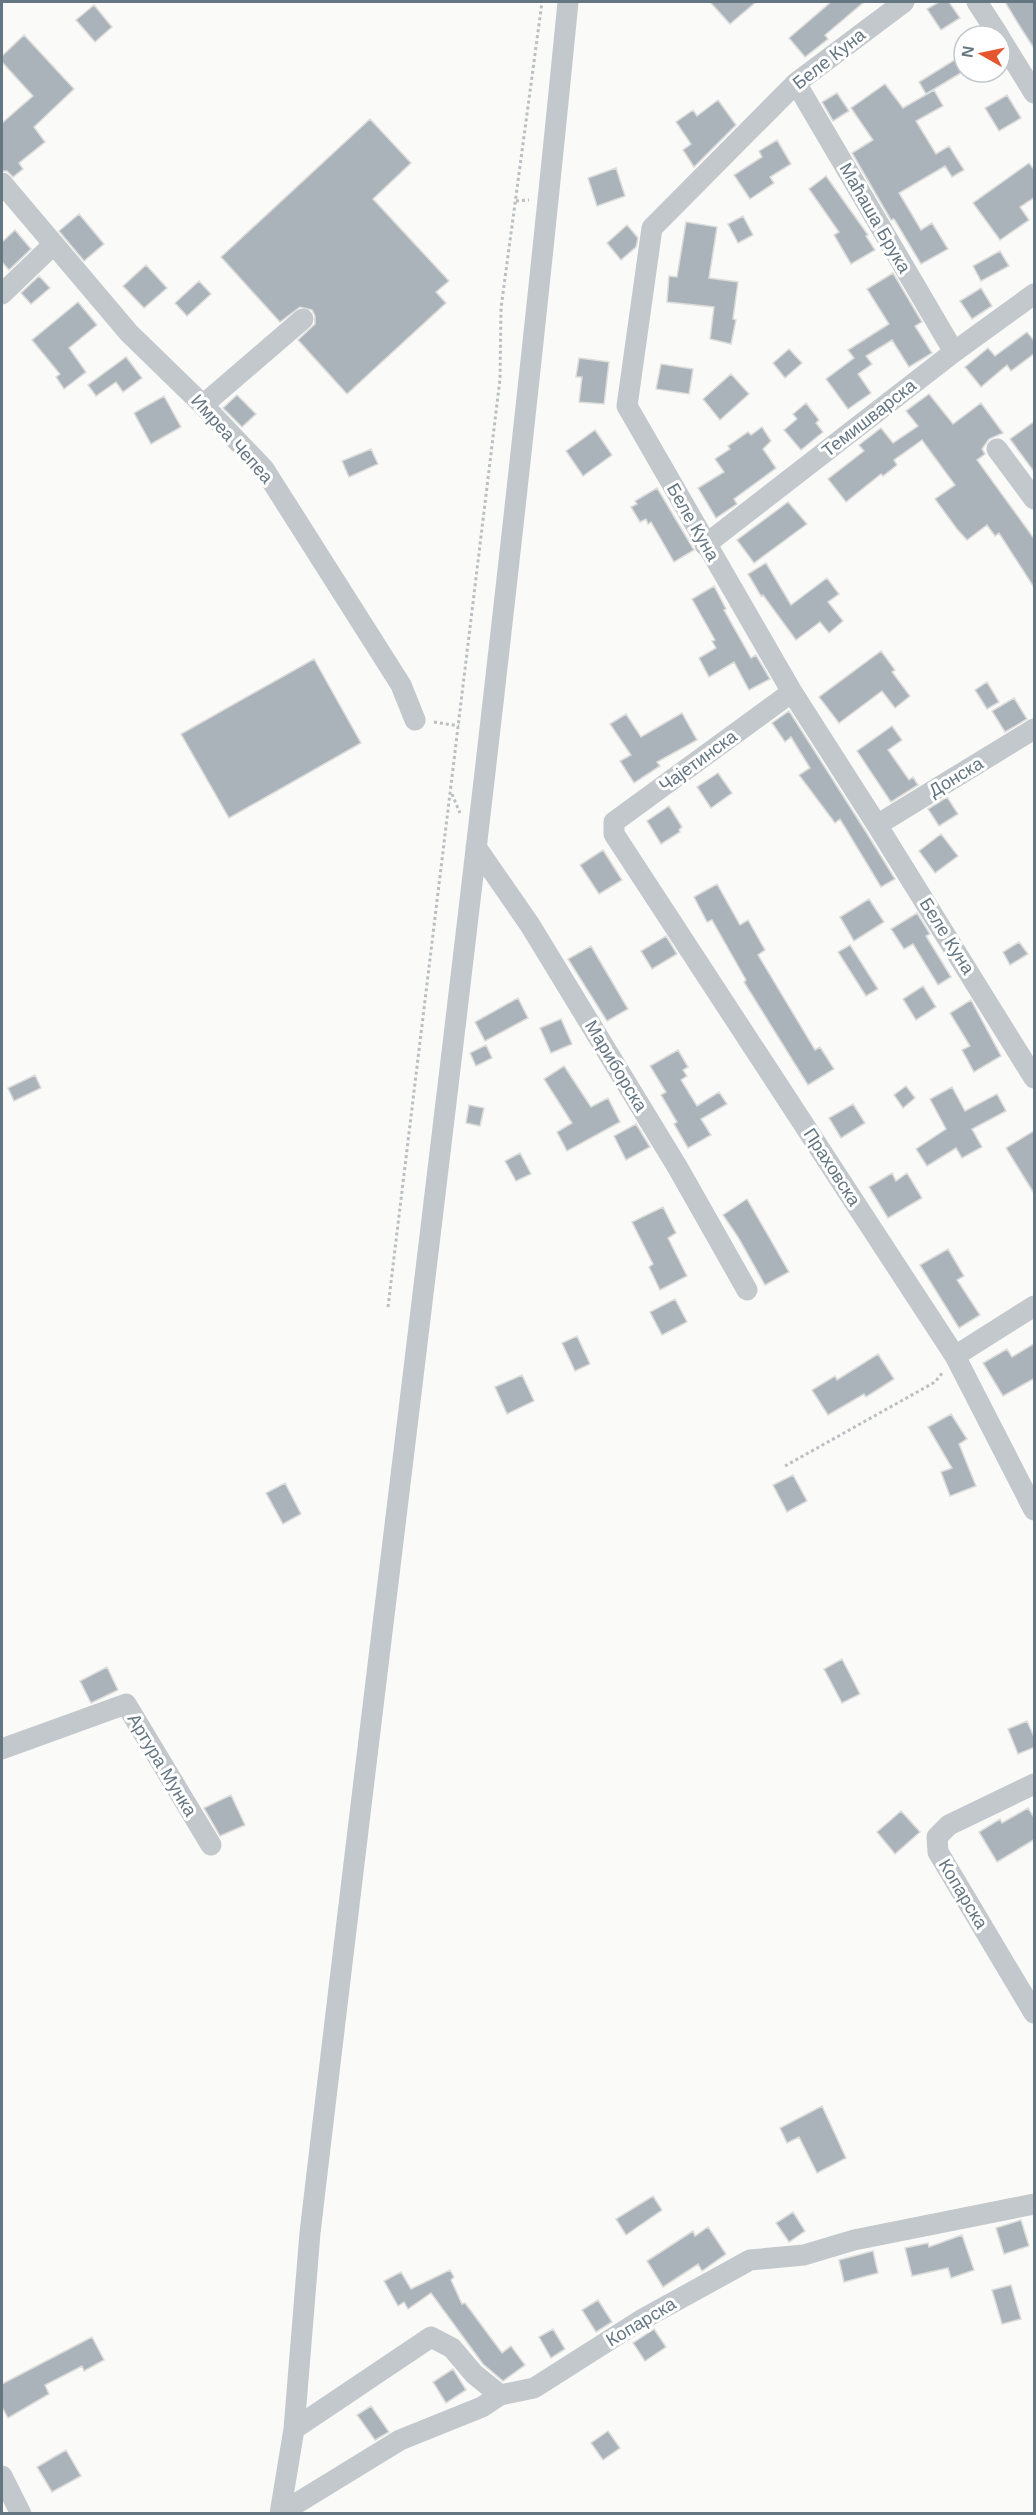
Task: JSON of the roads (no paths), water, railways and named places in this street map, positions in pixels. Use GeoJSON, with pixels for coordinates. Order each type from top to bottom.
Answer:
{"type":"FeatureCollection","features":[{"type":"Feature","properties":{"kind":"street"},"geometry":{"type":"LineString","coordinates":[[280,2513],[294,2429],[313,2209],[476,847],[546,222],[568,2]]}},
{"type":"Feature","properties":{"kind":"street","name":"Беле Куна"},"geometry":{"type":"LineString","coordinates":[[904,2],[796,83],[652,228],[627,406],[792,692],[1035,1078]]}},
{"type":"Feature","properties":{"kind":"street"},"geometry":{"type":"LineString","coordinates":[[977,2],[991,24]]}},
{"type":"Feature","properties":{"kind":"street"},"geometry":{"type":"LineString","coordinates":[[1012,53],[1031,79]]}},
{"type":"Feature","properties":{"kind":"street","name":"Маћаша Брука"},"geometry":{"type":"LineString","coordinates":[[796,83],[954,352]]}},
{"type":"Feature","properties":{"kind":"street","name":"Имреа Чепеа"},"geometry":{"type":"LineString","coordinates":[[2,183],[129,333],[264,469],[401,685],[415,720]]}},
{"type":"Feature","properties":{"kind":"street"},"geometry":{"type":"LineString","coordinates":[[2,294],[54,244]]}},
{"type":"Feature","properties":{"kind":"street","name":"Темишварска"},"geometry":{"type":"LineString","coordinates":[[705,544],[954,352],[1035,294]]}},
{"type":"Feature","properties":{"kind":"street"},"geometry":{"type":"LineString","coordinates":[[203,405],[303,319]]}},
{"type":"Feature","properties":{"kind":"street"},"geometry":{"type":"LineString","coordinates":[[997,449],[1035,499]]}},
{"type":"Feature","properties":{"kind":"street","name":"Чајетинска"},"geometry":{"type":"LineString","coordinates":[[614,834],[614,822],[792,692]]}},
{"type":"Feature","properties":{"kind":"street","name":"Донска"},"geometry":{"type":"LineString","coordinates":[[877,825],[1035,729]]}},
{"type":"Feature","properties":{"kind":"street","name":"Праховска"},"geometry":{"type":"LineString","coordinates":[[614,834],[955,1356],[1035,1509]]}},
{"type":"Feature","properties":{"kind":"street","name":"Мариборска"},"geometry":{"type":"LineString","coordinates":[[476,847],[530,925],[654,1128],[747,1290]]}},
{"type":"Feature","properties":{"kind":"street"},"geometry":{"type":"LineString","coordinates":[[955,1356],[1035,1306]]}},
{"type":"Feature","properties":{"kind":"street","name":"Артура Мунка"},"geometry":{"type":"LineString","coordinates":[[2,1749],[126,1704],[211,1845]]}},
{"type":"Feature","properties":{"kind":"street","name":"Копарска"},"geometry":{"type":"LineString","coordinates":[[1035,1784],[949,1825],[937,1837],[938,1852],[1035,2013]]}},
{"type":"Feature","properties":{"kind":"street","name":"Копарска"},"geometry":{"type":"LineString","coordinates":[[280,2513],[400,2440],[482,2407],[500,2395],[534,2388],[641,2320],[750,2260],[804,2255],[854,2240],[1035,2204]]}},
{"type":"Feature","properties":{"kind":"street"},"geometry":{"type":"LineString","coordinates":[[294,2429],[431,2337],[452,2348],[474,2374],[500,2395]]}},
{"type":"Feature","properties":{"kind":"street"},"geometry":{"type":"LineString","coordinates":[[2,2476],[21,2514]]}}]}
